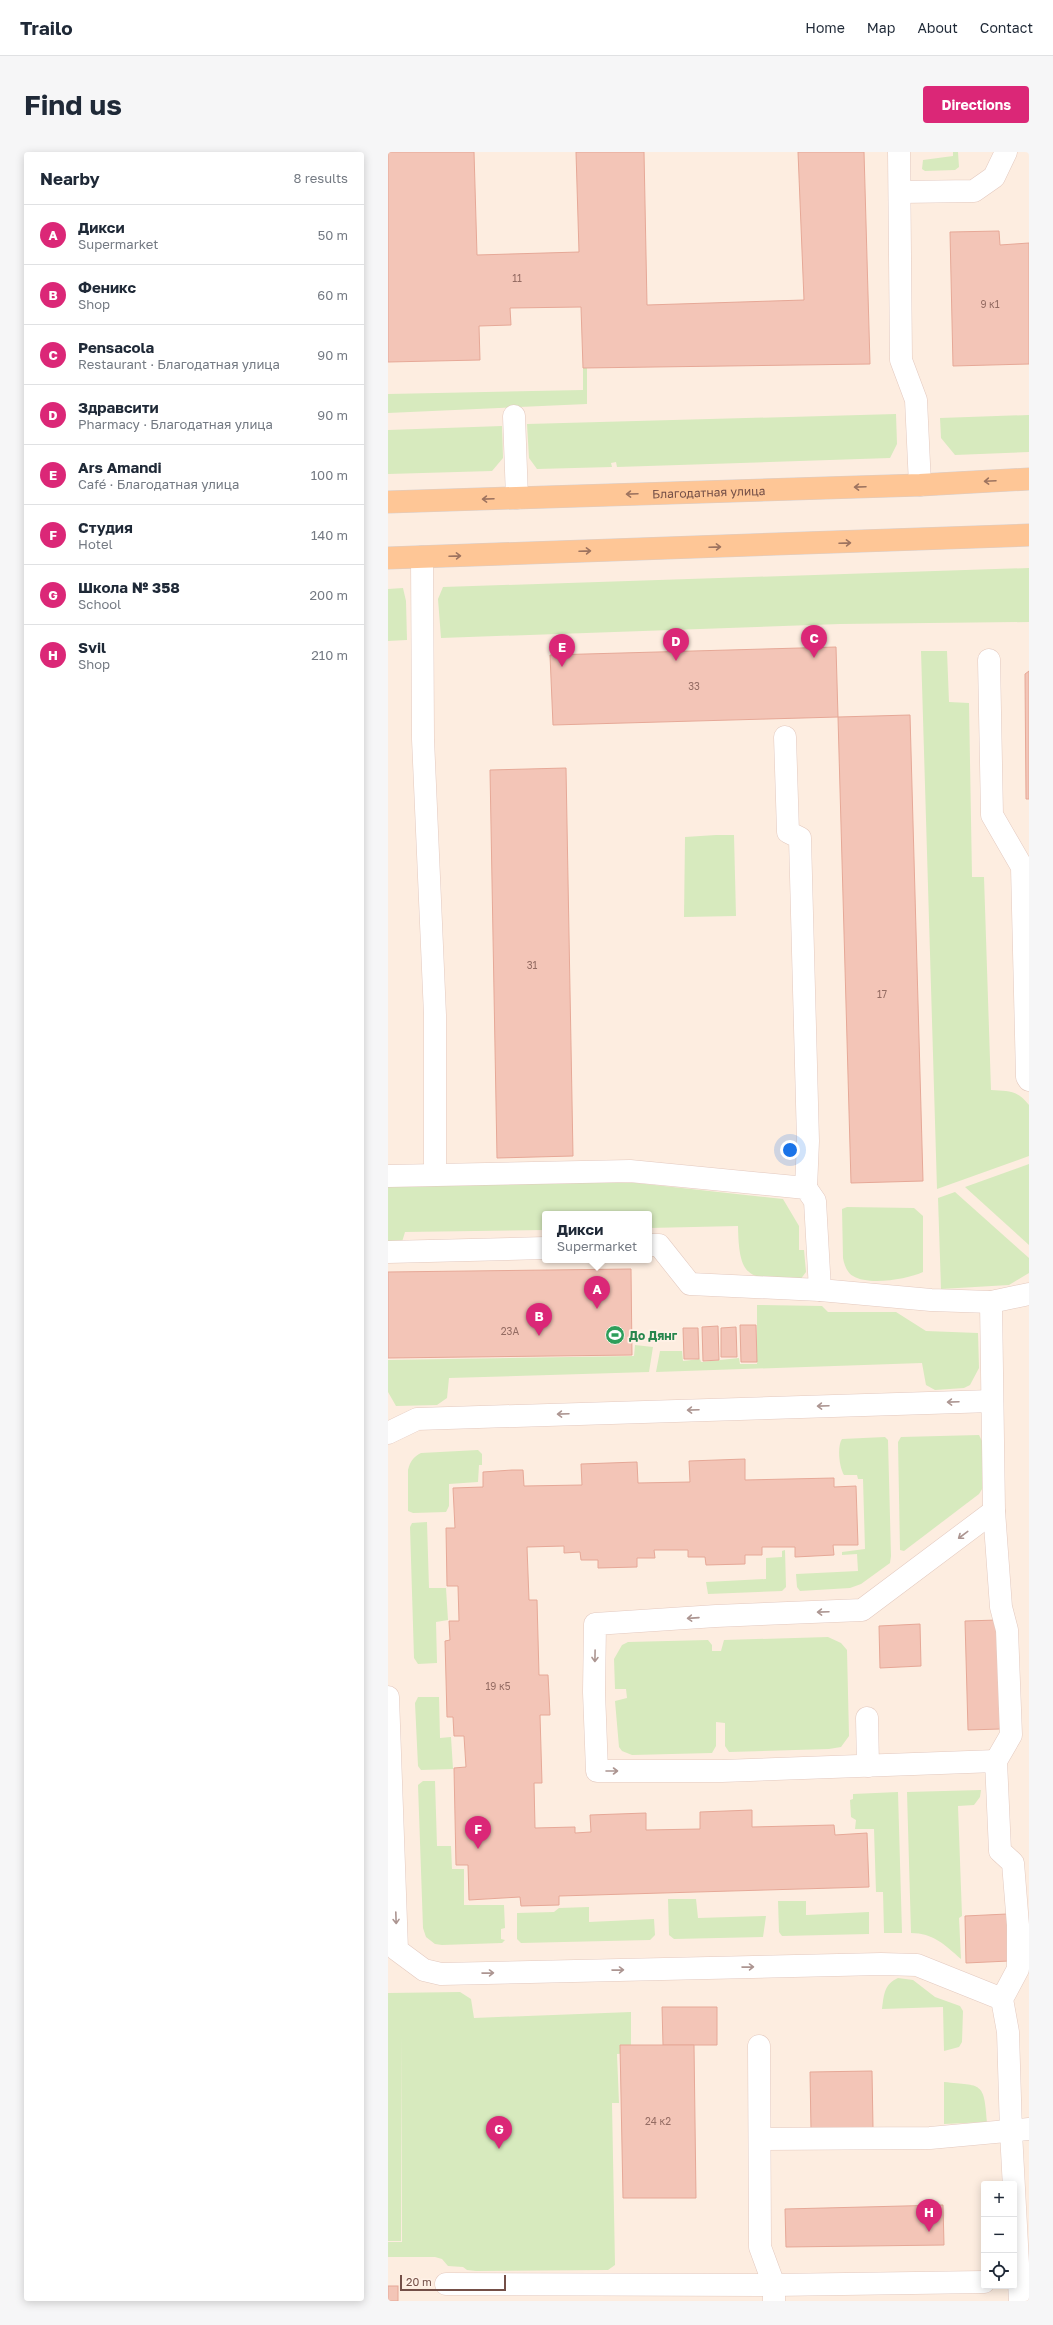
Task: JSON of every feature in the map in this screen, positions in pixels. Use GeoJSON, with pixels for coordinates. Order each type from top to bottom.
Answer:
{"type":"FeatureCollection","features":[{"type":"Feature","properties":{"kind":"main road","name":"Благодатная улица"},"geometry":{"type":"LineString","coordinates":[[388,502],[920,486],[1029,479]]}},
{"type":"Feature","properties":{"kind":"main road"},"geometry":{"type":"LineString","coordinates":[[388,558],[1029,535]]}},
{"type":"Feature","properties":{"kind":"lane"},"geometry":{"type":"LineString","coordinates":[[900,152],[901,360],[916,400],[920,486]]}},
{"type":"Feature","properties":{"kind":"lane"},"geometry":{"type":"LineString","coordinates":[[900,192],[974,191],[994,177],[1006,152]]}},
{"type":"Feature","properties":{"kind":"lane"},"geometry":{"type":"LineString","coordinates":[[514,416],[517,498]]}},
{"type":"Feature","properties":{"kind":"lane"},"geometry":{"type":"LineString","coordinates":[[422,557],[423,739],[435,1015],[435,1174]]}},
{"type":"Feature","properties":{"kind":"lane"},"geometry":{"type":"LineString","coordinates":[[989,660],[992,815],[1022,867],[1027,1077],[1029,1080]]}},
{"type":"Feature","properties":{"kind":"lane"},"geometry":{"type":"LineString","coordinates":[[785,737],[788,832],[800,838],[808,1140],[806,1188],[815,1201],[820,1290]]}},
{"type":"Feature","properties":{"kind":"lane"},"geometry":{"type":"LineString","coordinates":[[388,1176],[630,1171],[806,1188]]}},
{"type":"Feature","properties":{"kind":"lane"},"geometry":{"type":"LineString","coordinates":[[652,1245],[659,1245],[690,1284],[820,1290],[931,1300],[991,1302],[1029,1294]]}},
{"type":"Feature","properties":{"kind":"lane"},"geometry":{"type":"LineString","coordinates":[[388,1252],[542,1248]]}},
{"type":"Feature","properties":{"kind":"lane"},"geometry":{"type":"LineString","coordinates":[[991,1302],[994,1511],[1001,1607],[1007,1630],[1011,1729],[1011,1735],[996,1761],[1000,1851],[1013,1864],[1018,1925],[1018,1969],[1002,1999],[1008,2032],[1020,2131],[1018,2288]]}},
{"type":"Feature","properties":{"kind":"lane"},"geometry":{"type":"LineString","coordinates":[[388,1433],[417,1418],[992,1401]]}},
{"type":"Feature","properties":{"kind":"lane"},"geometry":{"type":"LineString","coordinates":[[994,1511],[862,1610],[716,1616],[595,1624],[594,1692],[597,1771],[722,1771],[996,1761]]}},
{"type":"Feature","properties":{"kind":"lane"},"geometry":{"type":"LineString","coordinates":[[388,1697],[397,1950],[424,1970],[441,1974],[881,1964],[917,1965],[1002,1999]]}},
{"type":"Feature","properties":{"kind":"lane"},"geometry":{"type":"LineString","coordinates":[[867,1718],[868,1766]]}},
{"type":"Feature","properties":{"kind":"lane"},"geometry":{"type":"LineString","coordinates":[[759,2046],[760,2247],[774,2293]]}},
{"type":"Feature","properties":{"kind":"lane"},"geometry":{"type":"LineString","coordinates":[[760,2138],[930,2138],[1020,2131]]}},
{"type":"Feature","properties":{"kind":"lane"},"geometry":{"type":"LineString","coordinates":[[446,2284],[774,2293],[981,2282]]}},
{"type":"Feature","properties":{"kind":"green space"},"geometry":{"type":"Polygon","coordinates":[[[953,152],[958,152],[959,167],[955,170],[925,171],[922,169],[923,160],[953,156],[953,152]]]}},
{"type":"Feature","properties":{"kind":"green space"},"geometry":{"type":"Polygon","coordinates":[[[583,368],[587,368],[587,404],[388,413],[388,394],[583,390],[583,368]]]}},
{"type":"Feature","properties":{"kind":"green space"},"geometry":{"type":"Polygon","coordinates":[[[896,414],[897,444],[890,458],[617,467],[616,462],[611,463],[612,467],[537,469],[529,458],[527,424],[896,414]]]}},
{"type":"Feature","properties":{"kind":"green space"},"geometry":{"type":"Polygon","coordinates":[[[1029,415],[1029,452],[955,455],[941,438],[940,418],[1029,415]]]}},
{"type":"Feature","properties":{"kind":"green space"},"geometry":{"type":"Polygon","coordinates":[[[502,426],[503,458],[492,471],[388,474],[388,430],[502,426]]]}},
{"type":"Feature","properties":{"kind":"green space"},"geometry":{"type":"Polygon","coordinates":[[[1029,568],[1029,622],[840,624],[441,638],[438,599],[443,587],[1029,568]]]}},
{"type":"Feature","properties":{"kind":"green space"},"geometry":{"type":"Polygon","coordinates":[[[403,588],[406,601],[407,640],[388,641],[388,589],[403,588]]]}},
{"type":"Feature","properties":{"kind":"green space"},"geometry":{"type":"Polygon","coordinates":[[[921,651],[947,651],[949,702],[969,703],[972,877],[984,877],[991,1090],[1012,1092],[1021,1096],[1029,1105],[1029,1156],[937,1189],[921,651]]]}},
{"type":"Feature","properties":{"kind":"green space"},"geometry":{"type":"Polygon","coordinates":[[[734,835],[736,916],[684,917],[685,837],[734,835]]]}},
{"type":"Feature","properties":{"kind":"green space"},"geometry":{"type":"Polygon","coordinates":[[[1029,1164],[1029,1245],[965,1187],[1029,1164]]]}},
{"type":"Feature","properties":{"kind":"green space"},"geometry":{"type":"Polygon","coordinates":[[[565,1180],[636,1183],[783,1199],[799,1226],[799,1250],[804,1250],[806,1272],[800,1280],[769,1279],[759,1277],[751,1273],[745,1267],[741,1258],[738,1226],[652,1228],[652,1211],[542,1211],[542,1230],[405,1232],[402,1242],[388,1243],[388,1185],[565,1180]]]}},
{"type":"Feature","properties":{"kind":"green space"},"geometry":{"type":"Polygon","coordinates":[[[955,1192],[1029,1258],[1029,1273],[1009,1285],[941,1289],[938,1198],[955,1192]]]}},
{"type":"Feature","properties":{"kind":"green space"},"geometry":{"type":"Polygon","coordinates":[[[847,1207],[914,1208],[923,1216],[923,1272],[898,1279],[878,1281],[860,1279],[851,1275],[846,1268],[843,1258],[842,1209],[847,1207]]]}},
{"type":"Feature","properties":{"kind":"green space"},"geometry":{"type":"Polygon","coordinates":[[[757,1305],[822,1306],[828,1312],[896,1312],[926,1331],[978,1333],[979,1368],[970,1385],[964,1388],[935,1390],[926,1385],[922,1363],[656,1372],[660,1351],[682,1351],[683,1361],[700,1359],[701,1362],[739,1358],[740,1364],[757,1364],[757,1305]]]}},
{"type":"Feature","properties":{"kind":"green space"},"geometry":{"type":"Polygon","coordinates":[[[635,1345],[653,1347],[649,1372],[449,1378],[447,1398],[437,1405],[396,1406],[388,1392],[388,1360],[634,1356],[635,1345]]]}},
{"type":"Feature","properties":{"kind":"green space"},"geometry":{"type":"Polygon","coordinates":[[[979,1435],[982,1441],[984,1486],[979,1494],[904,1551],[900,1550],[898,1442],[901,1437],[979,1435]]]}},
{"type":"Feature","properties":{"kind":"green space"},"geometry":{"type":"Polygon","coordinates":[[[885,1437],[888,1440],[890,1563],[861,1584],[850,1588],[800,1591],[797,1587],[796,1574],[858,1571],[857,1554],[842,1555],[842,1552],[865,1549],[863,1479],[858,1479],[857,1475],[844,1475],[840,1462],[840,1442],[842,1439],[885,1437]]]}},
{"type":"Feature","properties":{"kind":"green space"},"geometry":{"type":"Polygon","coordinates":[[[478,1450],[482,1454],[482,1465],[479,1465],[478,1482],[449,1484],[449,1506],[446,1512],[413,1513],[408,1511],[408,1470],[411,1462],[416,1456],[421,1453],[478,1450]]]}},
{"type":"Feature","properties":{"kind":"green space"},"geometry":{"type":"Polygon","coordinates":[[[427,1522],[429,1588],[446,1588],[448,1620],[436,1622],[437,1663],[418,1664],[414,1658],[410,1527],[412,1523],[427,1522]]]}},
{"type":"Feature","properties":{"kind":"green space"},"geometry":{"type":"Polygon","coordinates":[[[785,1550],[786,1587],[782,1591],[708,1594],[706,1582],[766,1579],[766,1558],[782,1557],[782,1551],[785,1550]]]}},
{"type":"Feature","properties":{"kind":"green space"},"geometry":{"type":"Polygon","coordinates":[[[828,1637],[841,1643],[847,1650],[849,1736],[841,1747],[829,1749],[729,1752],[725,1746],[725,1723],[716,1722],[716,1746],[712,1753],[632,1755],[622,1751],[619,1747],[615,1701],[627,1698],[626,1689],[615,1689],[614,1659],[622,1645],[628,1642],[708,1640],[712,1645],[712,1651],[721,1651],[724,1640],[828,1637]]]}},
{"type":"Feature","properties":{"kind":"green space"},"geometry":{"type":"Polygon","coordinates":[[[418,1697],[439,1697],[440,1738],[451,1737],[453,1769],[421,1770],[418,1766],[415,1703],[418,1697]]]}},
{"type":"Feature","properties":{"kind":"green space"},"geometry":{"type":"Polygon","coordinates":[[[423,1781],[435,1781],[437,1846],[451,1846],[452,1869],[464,1869],[464,1905],[504,1905],[505,1928],[501,1929],[501,1939],[505,1940],[502,1943],[442,1945],[435,1944],[426,1937],[423,1928],[418,1785],[423,1781]]]}},
{"type":"Feature","properties":{"kind":"green space"},"geometry":{"type":"Polygon","coordinates":[[[981,1790],[980,1797],[974,1805],[958,1806],[962,1916],[959,1918],[961,1959],[938,1941],[926,1935],[911,1933],[907,1792],[981,1790]]]}},
{"type":"Feature","properties":{"kind":"green space"},"geometry":{"type":"Polygon","coordinates":[[[898,1792],[902,1933],[884,1933],[883,1892],[876,1892],[874,1829],[855,1829],[856,1820],[851,1817],[850,1800],[853,1799],[853,1794],[898,1792]]]}},
{"type":"Feature","properties":{"kind":"green space"},"geometry":{"type":"Polygon","coordinates":[[[668,1899],[696,1899],[698,1918],[766,1916],[763,1937],[674,1939],[669,1935],[668,1899]]]}},
{"type":"Feature","properties":{"kind":"green space"},"geometry":{"type":"Polygon","coordinates":[[[778,1901],[806,1901],[806,1915],[869,1912],[869,1934],[782,1936],[779,1932],[778,1901]]]}},
{"type":"Feature","properties":{"kind":"green space"},"geometry":{"type":"Polygon","coordinates":[[[589,1907],[589,1922],[654,1919],[655,1935],[650,1940],[521,1943],[517,1939],[517,1913],[554,1912],[559,1908],[589,1907]]]}},
{"type":"Feature","properties":{"kind":"green space"},"geometry":{"type":"Polygon","coordinates":[[[898,1978],[913,1980],[935,1997],[960,2006],[963,2011],[962,2042],[959,2047],[944,2051],[943,2007],[882,2009],[887,1987],[893,1980],[898,1978]]]}},
{"type":"Feature","properties":{"kind":"green space"},"geometry":{"type":"Polygon","coordinates":[[[460,1992],[471,1999],[474,2018],[631,2012],[631,2053],[617,2054],[619,2103],[612,2103],[615,2265],[608,2270],[476,2271],[467,2270],[463,2267],[448,2266],[442,2259],[435,2257],[388,2257],[388,2242],[402,2242],[402,2033],[401,2241],[388,2241],[388,1993],[460,1992]]]}},
{"type":"Feature","properties":{"kind":"green space"},"geometry":{"type":"Polygon","coordinates":[[[944,2082],[966,2084],[979,2088],[984,2099],[987,2122],[944,2124],[944,2082]]]}},
{"type":"Feature","properties":{"kind":"building"},"geometry":{"type":"Polygon","coordinates":[[[388,152],[474,152],[477,255],[579,252],[576,152],[644,152],[647,305],[804,300],[798,152],[864,152],[870,364],[583,368],[581,307],[510,308],[511,325],[479,326],[480,360],[388,362],[388,152]]]}},
{"type":"Feature","properties":{"kind":"building"},"geometry":{"type":"Polygon","coordinates":[[[999,231],[1000,245],[1029,243],[1029,364],[953,366],[950,232],[999,231]]]}},
{"type":"Feature","properties":{"kind":"building"},"geometry":{"type":"Polygon","coordinates":[[[836,647],[838,717],[553,725],[550,655],[836,647]]]}},
{"type":"Feature","properties":{"kind":"building"},"geometry":{"type":"Polygon","coordinates":[[[1029,671],[1029,799],[1026,799],[1025,674],[1029,671]]]}},
{"type":"Feature","properties":{"kind":"building"},"geometry":{"type":"Polygon","coordinates":[[[910,715],[923,1181],[851,1183],[838,717],[910,715]]]}},
{"type":"Feature","properties":{"kind":"building"},"geometry":{"type":"Polygon","coordinates":[[[566,768],[573,1156],[497,1158],[490,770],[566,768]]]}},
{"type":"Feature","properties":{"kind":"building"},"geometry":{"type":"Polygon","coordinates":[[[631,1269],[632,1355],[388,1358],[388,1272],[631,1269]]]}},
{"type":"Feature","properties":{"kind":"building"},"geometry":{"type":"Polygon","coordinates":[[[740,1325],[756,1325],[757,1362],[741,1362],[740,1325]]]}},
{"type":"Feature","properties":{"kind":"building"},"geometry":{"type":"Polygon","coordinates":[[[718,1326],[719,1360],[703,1361],[702,1327],[718,1326]]]}},
{"type":"Feature","properties":{"kind":"building"},"geometry":{"type":"Polygon","coordinates":[[[736,1327],[737,1357],[721,1357],[721,1328],[736,1327]]]}},
{"type":"Feature","properties":{"kind":"building"},"geometry":{"type":"Polygon","coordinates":[[[683,1328],[698,1328],[699,1359],[684,1359],[683,1328]]]}},
{"type":"Feature","properties":{"kind":"building"},"geometry":{"type":"Polygon","coordinates":[[[745,1459],[745,1480],[834,1478],[834,1487],[856,1486],[858,1545],[833,1545],[834,1555],[795,1557],[795,1547],[762,1547],[762,1555],[745,1555],[745,1564],[706,1565],[705,1557],[688,1557],[688,1550],[654,1550],[655,1558],[637,1558],[637,1567],[598,1568],[598,1560],[581,1560],[580,1552],[564,1553],[564,1546],[527,1547],[529,1600],[537,1600],[539,1675],[548,1675],[550,1715],[540,1715],[542,1783],[534,1783],[535,1828],[575,1827],[575,1833],[591,1832],[590,1815],[646,1813],[646,1830],[700,1829],[700,1812],[752,1810],[752,1827],[834,1825],[835,1835],[867,1833],[869,1887],[559,1896],[559,1905],[521,1906],[520,1897],[469,1900],[468,1865],[456,1865],[454,1768],[466,1767],[464,1736],[454,1736],[453,1717],[447,1717],[445,1641],[450,1640],[449,1621],[459,1621],[458,1586],[447,1586],[446,1528],[455,1528],[453,1488],[483,1487],[483,1472],[512,1470],[523,1470],[524,1486],[582,1485],[581,1464],[637,1462],[638,1483],[690,1482],[689,1461],[745,1459]]]}},
{"type":"Feature","properties":{"kind":"building"},"geometry":{"type":"Polygon","coordinates":[[[998,1620],[1000,1729],[968,1730],[965,1621],[998,1620]]]}},
{"type":"Feature","properties":{"kind":"building"},"geometry":{"type":"Polygon","coordinates":[[[920,1624],[921,1666],[880,1668],[879,1626],[920,1624]]]}},
{"type":"Feature","properties":{"kind":"building"},"geometry":{"type":"Polygon","coordinates":[[[1007,1914],[1009,1961],[966,1963],[965,1916],[1007,1914]]]}},
{"type":"Feature","properties":{"kind":"building"},"geometry":{"type":"Polygon","coordinates":[[[662,2007],[717,2007],[717,2045],[663,2045],[662,2007]]]}},
{"type":"Feature","properties":{"kind":"building"},"geometry":{"type":"Polygon","coordinates":[[[620,2045],[694,2045],[696,2198],[623,2198],[620,2045]]]}},
{"type":"Feature","properties":{"kind":"building"},"geometry":{"type":"Polygon","coordinates":[[[872,2071],[873,2128],[811,2130],[810,2072],[872,2071]]]}},
{"type":"Feature","properties":{"kind":"building"},"geometry":{"type":"Polygon","coordinates":[[[943,2205],[944,2245],[786,2247],[785,2209],[943,2205]]]}},
{"type":"Feature","properties":{"kind":"building"},"geometry":{"type":"Polygon","coordinates":[[[388,2286],[398,2286],[398,2301],[388,2301],[388,2286]]]}},
{"type":"Feature","properties":{"kind":"place","name":"Pensacola"},"geometry":{"type":"Point","coordinates":[814,658]}},
{"type":"Feature","properties":{"kind":"place","name":"Здравсити"},"geometry":{"type":"Point","coordinates":[676,661]}},
{"type":"Feature","properties":{"kind":"place","name":"Ars Amandi"},"geometry":{"type":"Point","coordinates":[562,667]}},
{"type":"Feature","properties":{"kind":"place","name":"Дикси"},"geometry":{"type":"Point","coordinates":[597,1309]}},
{"type":"Feature","properties":{"kind":"place","name":"До Дянг"},"geometry":{"type":"Point","coordinates":[615,1335]}},
{"type":"Feature","properties":{"kind":"place","name":"Феникс"},"geometry":{"type":"Point","coordinates":[539,1336]}},
{"type":"Feature","properties":{"kind":"place","name":"Студия"},"geometry":{"type":"Point","coordinates":[478,1849]}},
{"type":"Feature","properties":{"kind":"place","name":"Школа № 358"},"geometry":{"type":"Point","coordinates":[499,2149]}},
{"type":"Feature","properties":{"kind":"place","name":"Svil"},"geometry":{"type":"Point","coordinates":[929,2232]}}]}
